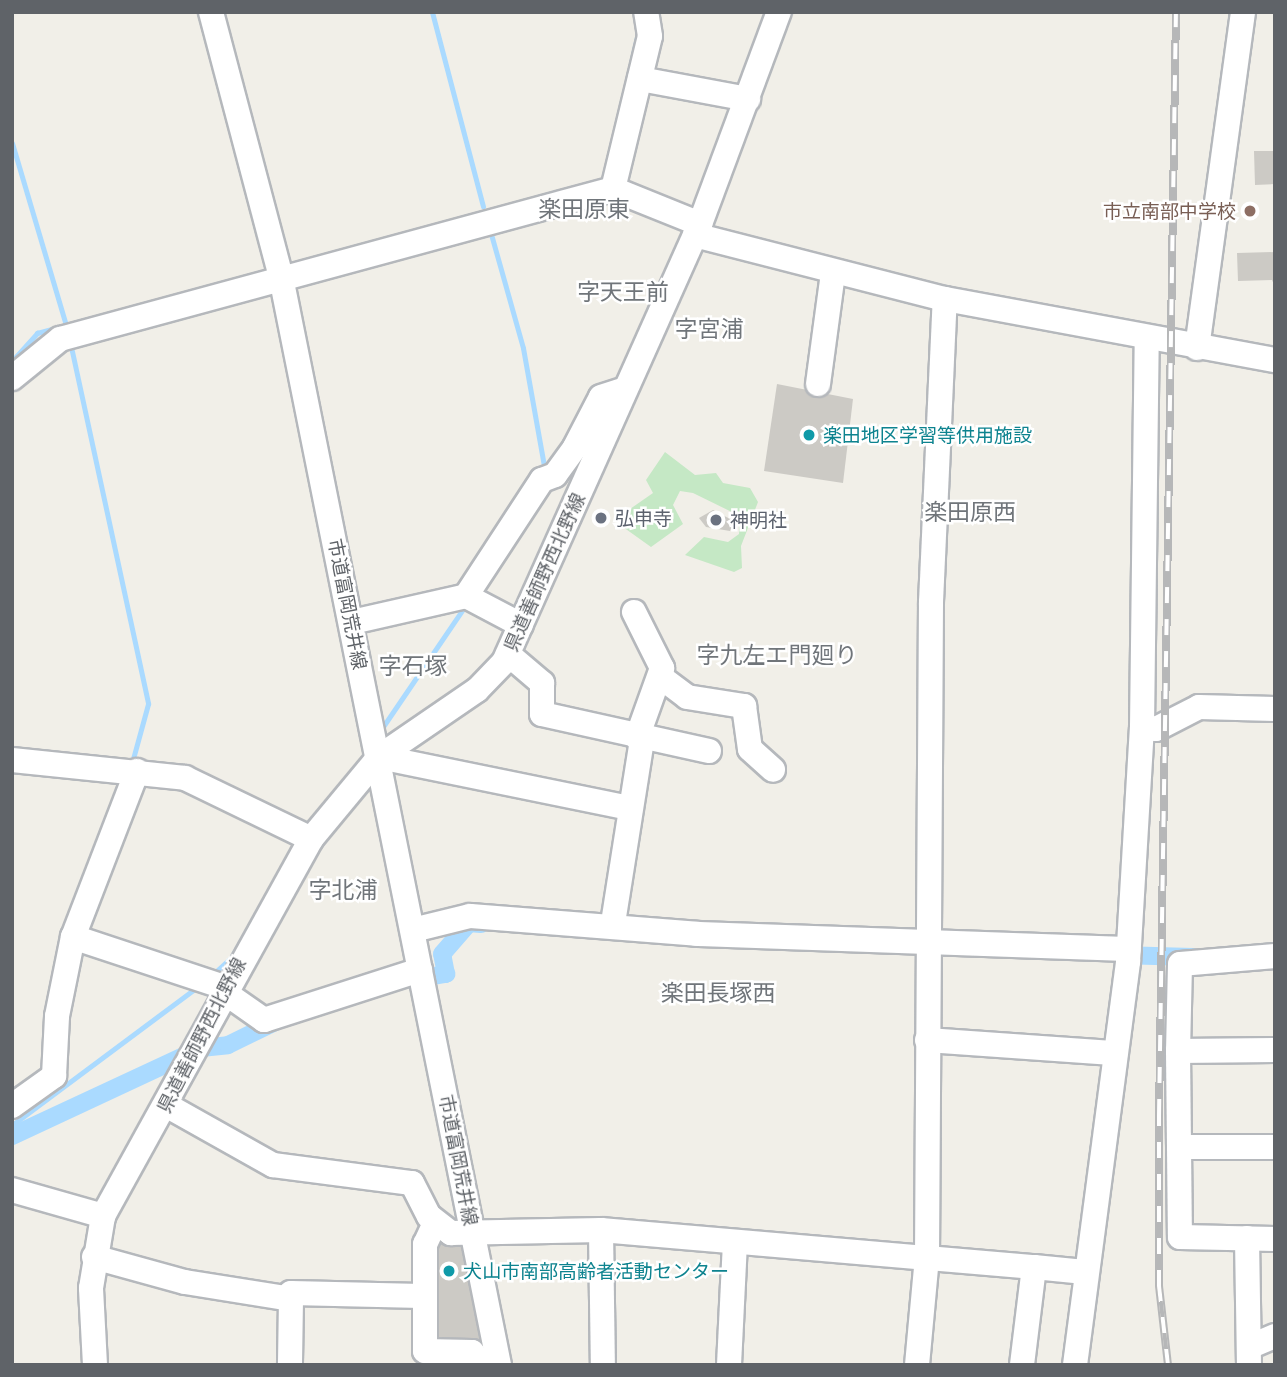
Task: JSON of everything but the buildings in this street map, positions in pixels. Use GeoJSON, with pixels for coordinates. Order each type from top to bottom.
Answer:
{"type":"FeatureCollection","features":[{"type":"Feature","properties":{"kind":"street","name":"市道富岡荒井線"},"geometry":{"type":"LineString","coordinates":[[211,12],[279,268],[499,1365]]}},
{"type":"Feature","properties":{"kind":"street"},"geometry":{"type":"LineString","coordinates":[[614,189],[650,36],[646,12]]}},
{"type":"Feature","properties":{"kind":"street","name":"県道善師野西北野線"},"geometry":{"type":"LineString","coordinates":[[95,1365],[94,1257],[103,1216],[166,1105],[304,834],[379,757],[477,690],[508,654],[622,390],[698,230],[779,12]]}},
{"type":"Feature","properties":{"kind":"street"},"geometry":{"type":"LineString","coordinates":[[1197,348],[1243,12]]}},
{"type":"Feature","properties":{"kind":"street"},"geometry":{"type":"LineString","coordinates":[[640,79],[748,99]]}},
{"type":"Feature","properties":{"kind":"street"},"geometry":{"type":"LineString","coordinates":[[12,379],[69,336],[279,268],[614,189],[698,230],[833,273],[1147,341],[1275,360]]}},
{"type":"Feature","properties":{"kind":"street"},"geometry":{"type":"LineString","coordinates":[[818,384],[833,273]]}},
{"type":"Feature","properties":{"kind":"street"},"geometry":{"type":"LineString","coordinates":[[917,1365],[928,1257],[926,947],[931,602],[945,299]]}},
{"type":"Feature","properties":{"kind":"street"},"geometry":{"type":"LineString","coordinates":[[1075,1365],[1113,1054],[1129,955],[1142,727],[1147,341]]}},
{"type":"Feature","properties":{"kind":"street"},"geometry":{"type":"LineString","coordinates":[[466,596],[542,480],[555,475],[575,447],[601,397],[622,390]]}},
{"type":"Feature","properties":{"kind":"street"},"geometry":{"type":"LineString","coordinates":[[352,622],[466,596],[521,625]]}},
{"type":"Feature","properties":{"kind":"street"},"geometry":{"type":"LineString","coordinates":[[613,923],[640,739],[662,678],[662,660],[634,612]]}},
{"type":"Feature","properties":{"kind":"street"},"geometry":{"type":"LineString","coordinates":[[508,654],[541,683],[542,714],[640,739],[709,751]]}},
{"type":"Feature","properties":{"kind":"street"},"geometry":{"type":"LineString","coordinates":[[662,678],[687,697],[744,706],[750,749],[773,770]]}},
{"type":"Feature","properties":{"kind":"street"},"geometry":{"type":"LineString","coordinates":[[1142,727],[1156,729],[1199,707],[1275,709]]}},
{"type":"Feature","properties":{"kind":"street"},"geometry":{"type":"LineString","coordinates":[[379,757],[630,808]]}},
{"type":"Feature","properties":{"kind":"street"},"geometry":{"type":"LineString","coordinates":[[12,760],[129,770],[185,778],[304,834]]}},
{"type":"Feature","properties":{"kind":"street"},"geometry":{"type":"LineString","coordinates":[[12,1107],[54,1076],[57,1016],[73,937],[129,770]]}},
{"type":"Feature","properties":{"kind":"street"},"geometry":{"type":"LineString","coordinates":[[413,930],[470,916],[613,923],[697,934],[1129,955]]}},
{"type":"Feature","properties":{"kind":"street"},"geometry":{"type":"LineString","coordinates":[[73,937],[225,990],[264,1020],[421,976]]}},
{"type":"Feature","properties":{"kind":"street"},"geometry":{"type":"LineString","coordinates":[[1275,956],[1180,964],[1178,1051],[1180,1237],[1275,1239]]}},
{"type":"Feature","properties":{"kind":"street"},"geometry":{"type":"LineString","coordinates":[[927,1040],[1113,1054]]}},
{"type":"Feature","properties":{"kind":"street"},"geometry":{"type":"LineString","coordinates":[[1178,1051],[1275,1050]]}},
{"type":"Feature","properties":{"kind":"street"},"geometry":{"type":"LineString","coordinates":[[166,1105],[273,1165],[412,1183],[435,1223],[451,1233],[601,1230],[735,1244],[928,1257],[1085,1272]]}},
{"type":"Feature","properties":{"kind":"street"},"geometry":{"type":"LineString","coordinates":[[1179,1147],[1275,1147]]}},
{"type":"Feature","properties":{"kind":"street"},"geometry":{"type":"LineString","coordinates":[[12,1190],[103,1216]]}},
{"type":"Feature","properties":{"kind":"street"},"geometry":{"type":"LineString","coordinates":[[435,1223],[425,1244],[422,1296],[425,1351],[472,1352],[482,1365]]}},
{"type":"Feature","properties":{"kind":"street"},"geometry":{"type":"LineString","coordinates":[[601,1230],[603,1365]]}},
{"type":"Feature","properties":{"kind":"street"},"geometry":{"type":"LineString","coordinates":[[1247,1238],[1249,1356]]}},
{"type":"Feature","properties":{"kind":"street"},"geometry":{"type":"LineString","coordinates":[[729,1365],[735,1244]]}},
{"type":"Feature","properties":{"kind":"street"},"geometry":{"type":"LineString","coordinates":[[94,1257],[291,1299],[290,1365]]}},
{"type":"Feature","properties":{"kind":"street"},"geometry":{"type":"LineString","coordinates":[[1022,1365],[1034,1268]]}},
{"type":"Feature","properties":{"kind":"street"},"geometry":{"type":"LineString","coordinates":[[286,1298],[291,1293],[422,1296]]}},
{"type":"Feature","properties":{"kind":"street"},"geometry":{"type":"LineString","coordinates":[[1249,1356],[1275,1336]]}},
{"type":"Feature","properties":{"kind":"green space"},"geometry":{"type":"Polygon","coordinates":[[[665,452],[695,475],[716,473],[723,483],[750,488],[758,502],[741,546],[742,568],[734,572],[685,555],[704,537],[728,542],[739,534],[740,516],[693,493],[680,491],[673,505],[683,524],[651,547],[623,527],[630,509],[653,493],[646,480],[665,452]]]}},
{"type":"Feature","properties":{"kind":"waterway"},"geometry":{"type":"LineString","coordinates":[[432,12],[483,206]]}},
{"type":"Feature","properties":{"kind":"waterway"},"geometry":{"type":"LineString","coordinates":[[631,63],[639,28]]}},
{"type":"Feature","properties":{"kind":"waterway"},"geometry":{"type":"LineString","coordinates":[[12,143],[67,329]]}},
{"type":"Feature","properties":{"kind":"waterway"},"geometry":{"type":"LineString","coordinates":[[491,234],[523,348],[545,472]]}},
{"type":"Feature","properties":{"kind":"waterway"},"geometry":{"type":"LineString","coordinates":[[12,361],[37,333],[92,318]]}},
{"type":"Feature","properties":{"kind":"waterway"},"geometry":{"type":"LineString","coordinates":[[70,342],[148,704],[131,766]]}},
{"type":"Feature","properties":{"kind":"waterway"},"geometry":{"type":"LineString","coordinates":[[380,731],[467,603]]}},
{"type":"Feature","properties":{"kind":"waterway"},"geometry":{"type":"LineString","coordinates":[[213,974],[231,958],[297,841]]}},
{"type":"Feature","properties":{"kind":"waterway"},"geometry":{"type":"LineString","coordinates":[[411,980],[446,974],[442,954],[469,923],[481,924]]}},
{"type":"Feature","properties":{"kind":"waterway"},"geometry":{"type":"LineString","coordinates":[[1117,955],[1193,957]]}},
{"type":"Feature","properties":{"kind":"waterway"},"geometry":{"type":"LineString","coordinates":[[12,1125],[197,987]]}},
{"type":"Feature","properties":{"kind":"waterway"},"geometry":{"type":"LineString","coordinates":[[12,1136],[201,1048],[228,1045],[277,1021]]}},
{"type":"Feature","properties":{"kind":"railway"},"geometry":{"type":"LineString","coordinates":[[1168,1365],[1159,1286],[1159,1115],[1176,12]]}},
{"type":"Feature","properties":{"kind":"place","name":"市立南部中学校"},"geometry":{"type":"Point","coordinates":[1250,211]}},
{"type":"Feature","properties":{"kind":"place","name":"楽田地区学習等供用施設"},"geometry":{"type":"Point","coordinates":[809,435]}},
{"type":"Feature","properties":{"kind":"place","name":"弘申寺"},"geometry":{"type":"Point","coordinates":[601,518]}},
{"type":"Feature","properties":{"kind":"place","name":"神明社"},"geometry":{"type":"Point","coordinates":[716,520]}},
{"type":"Feature","properties":{"kind":"place","name":"犬山市南部高齢者活動センター"},"geometry":{"type":"Point","coordinates":[449,1271]}},
{"type":"Feature","properties":{"kind":"district","name":"楽田原東"},"geometry":{"type":"Point","coordinates":[584,208]}},
{"type":"Feature","properties":{"kind":"district","name":"字天王前"},"geometry":{"type":"Point","coordinates":[623,291]}},
{"type":"Feature","properties":{"kind":"district","name":"字宮浦"},"geometry":{"type":"Point","coordinates":[709,328]}},
{"type":"Feature","properties":{"kind":"district","name":"楽田原西"},"geometry":{"type":"Point","coordinates":[970,511]}},
{"type":"Feature","properties":{"kind":"district","name":"字九左エ門廻り"},"geometry":{"type":"Point","coordinates":[777,654]}},
{"type":"Feature","properties":{"kind":"district","name":"字石塚"},"geometry":{"type":"Point","coordinates":[413,665]}},
{"type":"Feature","properties":{"kind":"district","name":"字北浦"},"geometry":{"type":"Point","coordinates":[343,889]}},
{"type":"Feature","properties":{"kind":"district","name":"楽田長塚西"},"geometry":{"type":"Point","coordinates":[718,992]}}]}
